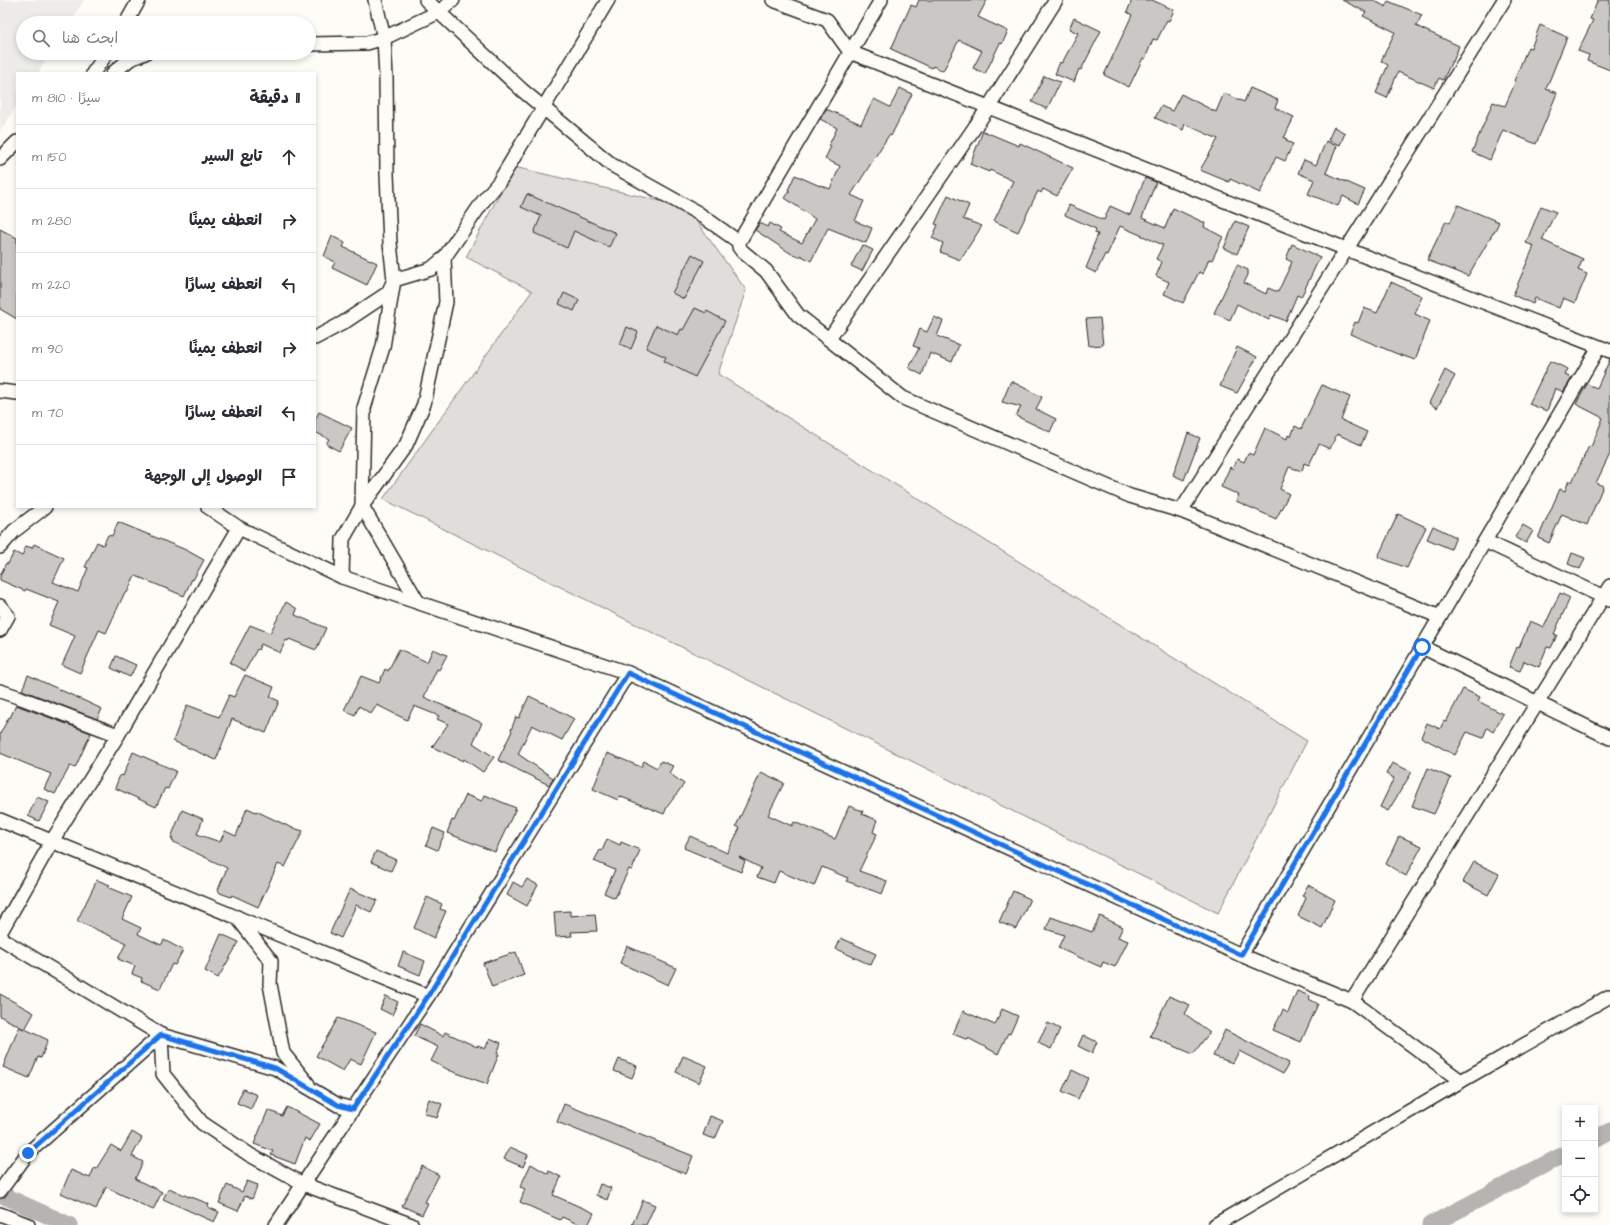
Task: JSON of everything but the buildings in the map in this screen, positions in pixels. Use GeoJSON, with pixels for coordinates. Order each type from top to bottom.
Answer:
{"type":"FeatureCollection","features":[{"type":"Feature","properties":{"kind":"street"},"geometry":{"type":"LineString","coordinates":[[130,16],[139,0]]}},
{"type":"Feature","properties":{"kind":"street"},"geometry":{"type":"LineString","coordinates":[[375,0],[384,38],[389,220],[394,280],[383,347],[364,408],[362,506],[418,602]]}},
{"type":"Feature","properties":{"kind":"street"},"geometry":{"type":"LineString","coordinates":[[426,0],[522,90],[612,165],[698,213],[739,242]]}},
{"type":"Feature","properties":{"kind":"street"},"geometry":{"type":"LineString","coordinates":[[316,44],[367,43],[384,38],[439,12],[453,0]]}},
{"type":"Feature","properties":{"kind":"street"},"geometry":{"type":"LineString","coordinates":[[316,337],[343,323],[388,293],[394,280],[431,269],[444,258],[484,200],[499,182],[608,0]]}},
{"type":"Feature","properties":{"kind":"street"},"geometry":{"type":"LineString","coordinates":[[772,0],[827,20],[850,52],[1346,250],[1605,349],[1485,541],[1241,955]]}},
{"type":"Feature","properties":{"kind":"street"},"geometry":{"type":"LineString","coordinates":[[881,0],[739,242],[739,247],[742,251],[766,271],[798,315],[903,398],[1130,496],[1181,511],[1440,617]]}},
{"type":"Feature","properties":{"kind":"street"},"geometry":{"type":"LineString","coordinates":[[829,340],[988,108],[1056,0]]}},
{"type":"Feature","properties":{"kind":"street"},"geometry":{"type":"LineString","coordinates":[[1181,511],[1504,0]]}},
{"type":"Feature","properties":{"kind":"street"},"geometry":{"type":"LineString","coordinates":[[94,72],[102,60]]}},
{"type":"Feature","properties":{"kind":"street"},"geometry":{"type":"LineString","coordinates":[[114,72],[129,60]]}},
{"type":"Feature","properties":{"kind":"street"},"geometry":{"type":"LineString","coordinates":[[0,159],[16,143]]}},
{"type":"Feature","properties":{"kind":"street"},"geometry":{"type":"LineString","coordinates":[[342,577],[343,539],[362,506],[406,445],[424,404],[446,302],[444,258]]}},
{"type":"Feature","properties":{"kind":"street"},"geometry":{"type":"LineString","coordinates":[[0,390],[16,393]]}},
{"type":"Feature","properties":{"kind":"street"},"geometry":{"type":"LineString","coordinates":[[0,547],[14,531],[44,508]]}},
{"type":"Feature","properties":{"kind":"street"},"geometry":{"type":"LineString","coordinates":[[209,508],[239,528],[342,577],[628,673],[1241,955],[1352,1001],[1461,1081]]}},
{"type":"Feature","properties":{"kind":"street"},"geometry":{"type":"LineString","coordinates":[[0,933],[52,842],[118,735],[239,528]]}},
{"type":"Feature","properties":{"kind":"street"},"geometry":{"type":"LineString","coordinates":[[1352,1001],[1538,702],[1608,594],[1485,541]]}},
{"type":"Feature","properties":{"kind":"street"},"geometry":{"type":"LineString","coordinates":[[0,606],[8,616],[0,630]]}},
{"type":"Feature","properties":{"kind":"street"},"geometry":{"type":"LineString","coordinates":[[1422,647],[1610,738]]}},
{"type":"Feature","properties":{"kind":"street"},"geometry":{"type":"LineString","coordinates":[[276,1225],[428,996],[628,673]]}},
{"type":"Feature","properties":{"kind":"street"},"geometry":{"type":"LineString","coordinates":[[0,691],[118,735]]}},
{"type":"Feature","properties":{"kind":"street"},"geometry":{"type":"LineString","coordinates":[[0,820],[428,996]]}},
{"type":"Feature","properties":{"kind":"street"},"geometry":{"type":"LineString","coordinates":[[236,917],[271,961],[270,984],[283,1053],[315,1091]]}},
{"type":"Feature","properties":{"kind":"street"},"geometry":{"type":"LineString","coordinates":[[0,938],[161,1035],[275,1068],[338,1105],[353,1109]]}},
{"type":"Feature","properties":{"kind":"street"},"geometry":{"type":"LineString","coordinates":[[1215,1225],[1610,996]]}},
{"type":"Feature","properties":{"kind":"street"},"geometry":{"type":"LineString","coordinates":[[161,1035],[163,1074],[202,1123],[250,1155],[303,1184],[412,1225]]}},
{"type":"Feature","properties":{"kind":"street"},"geometry":{"type":"LineString","coordinates":[[0,1191],[28,1153],[161,1035]]}},
{"type":"Feature","properties":{"kind":"street"},"geometry":{"type":"LineString","coordinates":[[0,1214],[28,1225]]}},
{"type":"Feature","properties":{"kind":"shaded area"},"geometry":{"type":"Polygon","coordinates":[[[0,0],[84,0],[74,16],[16,16],[16,60],[46,60],[39,72],[16,72],[16,107],[0,132],[0,0]]]}},
{"type":"Feature","properties":{"kind":"shaded area"},"geometry":{"type":"Polygon","coordinates":[[[514,167],[686,207],[746,290],[718,374],[1307,741],[1218,913],[383,499],[532,291],[466,257],[514,167]]]}},
{"type":"Feature","properties":{"kind":"waterway"},"geometry":{"type":"LineString","coordinates":[[1598,1137],[1610,1131]]}},
{"type":"Feature","properties":{"kind":"waterway"},"geometry":{"type":"LineString","coordinates":[[1430,1225],[1562,1156]]}},
{"type":"Feature","properties":{"kind":"waterway"},"geometry":{"type":"LineString","coordinates":[[0,1194],[69,1225]]}},
{"type":"Feature","properties":{"kind":"route"},"geometry":{"type":"LineString","coordinates":[[28,1153],[161,1035],[275,1068],[338,1105],[353,1109],[428,996],[628,673],[1241,955],[1422,647]]}}]}
